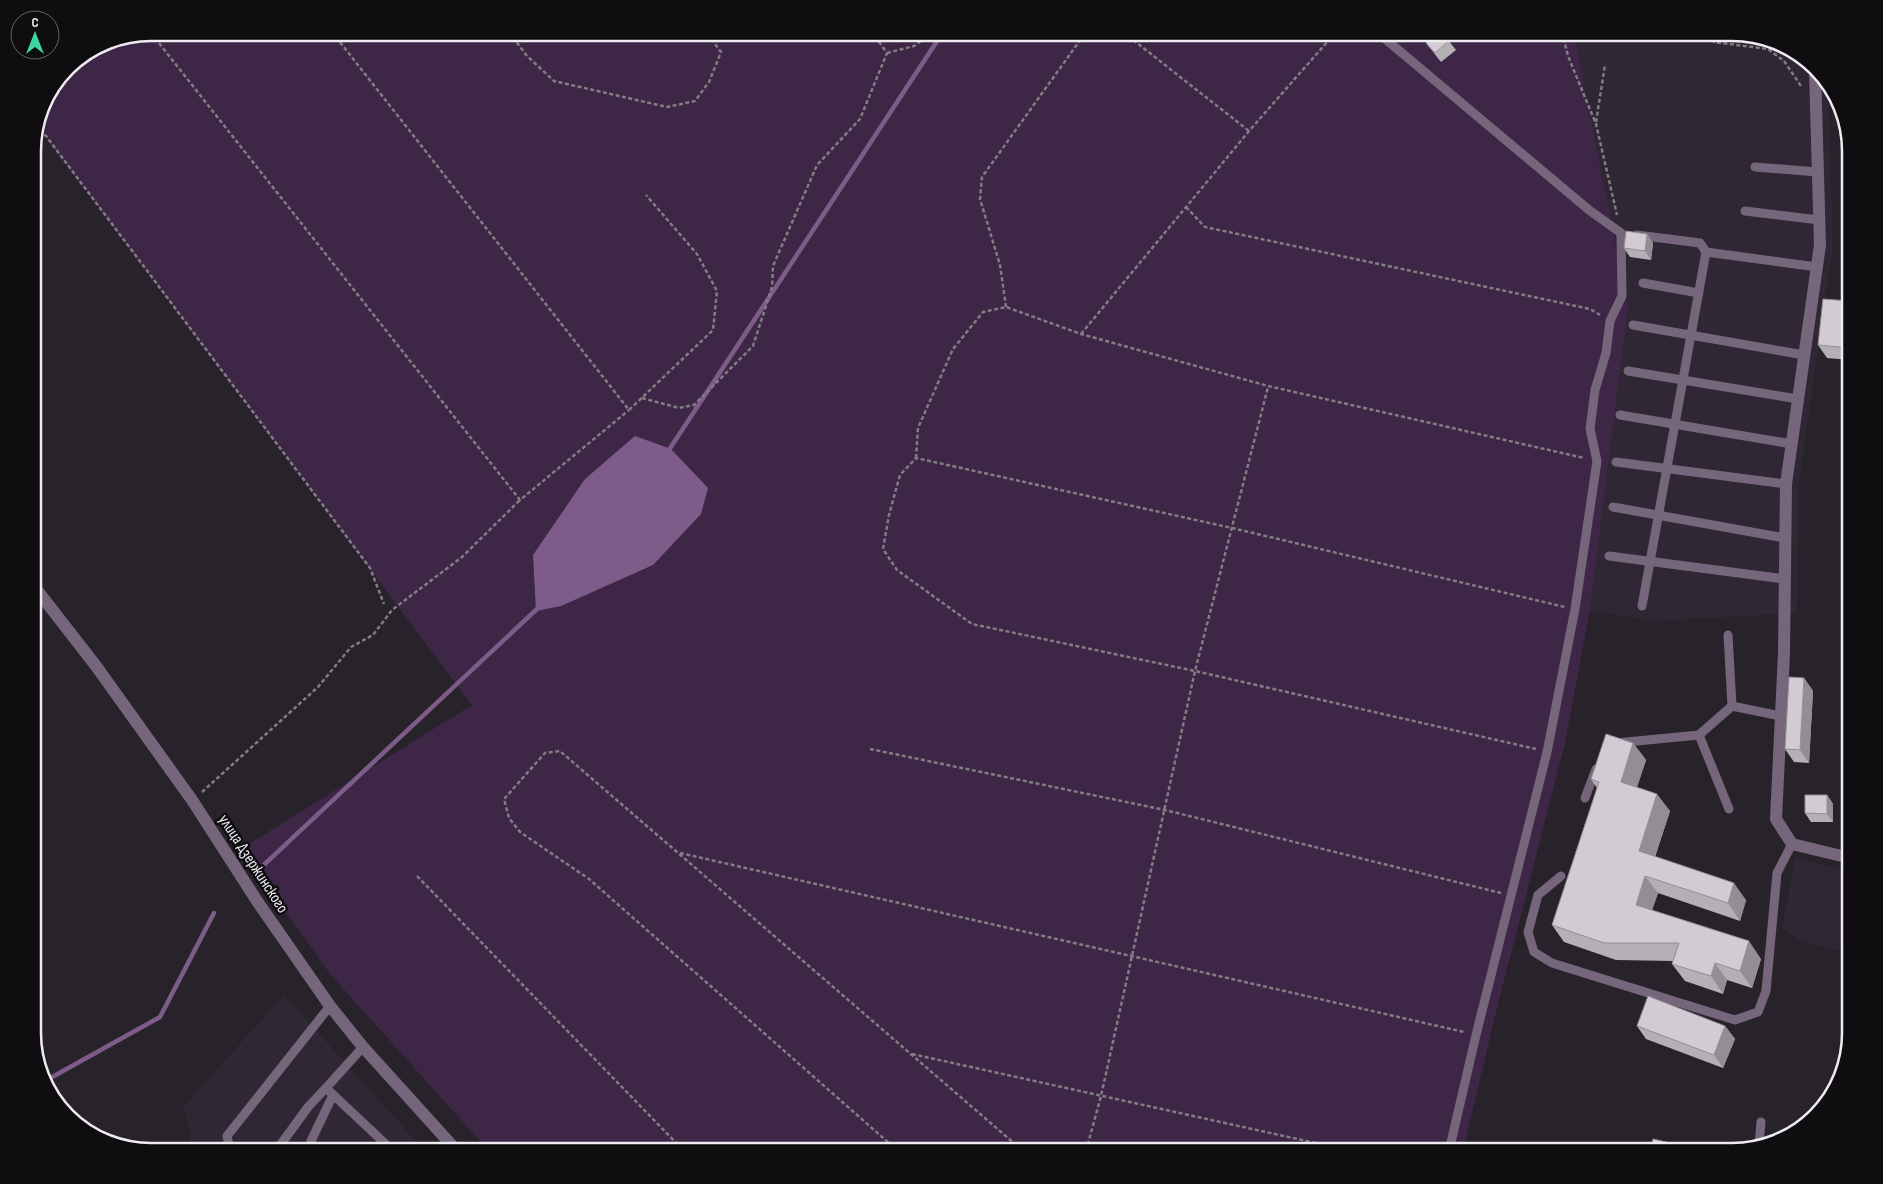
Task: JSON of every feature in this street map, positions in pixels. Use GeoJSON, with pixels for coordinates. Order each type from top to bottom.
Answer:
{"type":"FeatureCollection","features":[{"type":"Feature","properties":{"kind":"street"},"geometry":{"type":"LineString","coordinates":[[1815,81],[1820,245],[1786,484],[1781,716],[1776,819],[1792,844],[1842,856]]}},
{"type":"Feature","properties":{"kind":"street","name":"улица Дзержинского"},"geometry":{"type":"LineString","coordinates":[[41,595],[96,666],[192,800],[256,901],[330,1006],[363,1047],[450,1143]]}},
{"type":"Feature","properties":{"kind":"lane"},"geometry":{"type":"LineString","coordinates":[[1388,41],[1589,210],[1624,233],[1700,243],[1706,252],[1642,606]]}},
{"type":"Feature","properties":{"kind":"lane"},"geometry":{"type":"LineString","coordinates":[[1756,167],[1818,172]]}},
{"type":"Feature","properties":{"kind":"lane"},"geometry":{"type":"LineString","coordinates":[[1745,211],[1819,220]]}},
{"type":"Feature","properties":{"kind":"lane"},"geometry":{"type":"LineString","coordinates":[[1451,1143],[1476,1035],[1547,752],[1575,609],[1597,461],[1590,429],[1595,390],[1606,353],[1610,321],[1622,296],[1624,233]]}},
{"type":"Feature","properties":{"kind":"lane"},"geometry":{"type":"LineString","coordinates":[[1706,252],[1817,267]]}},
{"type":"Feature","properties":{"kind":"lane"},"geometry":{"type":"LineString","coordinates":[[1642,283],[1699,293]]}},
{"type":"Feature","properties":{"kind":"lane"},"geometry":{"type":"LineString","coordinates":[[1633,325],[1804,356]]}},
{"type":"Feature","properties":{"kind":"lane"},"geometry":{"type":"LineString","coordinates":[[1628,371],[1798,399]]}},
{"type":"Feature","properties":{"kind":"lane"},"geometry":{"type":"LineString","coordinates":[[1620,415],[1792,444]]}},
{"type":"Feature","properties":{"kind":"lane"},"geometry":{"type":"LineString","coordinates":[[1616,462],[1786,484]]}},
{"type":"Feature","properties":{"kind":"lane"},"geometry":{"type":"LineString","coordinates":[[1613,507],[1785,538]]}},
{"type":"Feature","properties":{"kind":"lane"},"geometry":{"type":"LineString","coordinates":[[1609,556],[1785,579]]}},
{"type":"Feature","properties":{"kind":"lane"},"geometry":{"type":"LineString","coordinates":[[1728,635],[1732,706]]}},
{"type":"Feature","properties":{"kind":"lane"},"geometry":{"type":"LineString","coordinates":[[1732,706],[1781,716]]}},
{"type":"Feature","properties":{"kind":"lane"},"geometry":{"type":"LineString","coordinates":[[1606,744],[1699,736],[1732,706]]}},
{"type":"Feature","properties":{"kind":"lane"},"geometry":{"type":"LineString","coordinates":[[1699,736],[1729,809]]}},
{"type":"Feature","properties":{"kind":"lane"},"geometry":{"type":"LineString","coordinates":[[1585,798],[1599,762]]}},
{"type":"Feature","properties":{"kind":"lane"},"geometry":{"type":"LineString","coordinates":[[1561,876],[1538,895],[1528,932],[1534,952],[1552,963],[1735,1020],[1758,1012],[1766,991],[1777,873],[1792,844]]}},
{"type":"Feature","properties":{"kind":"lane"},"geometry":{"type":"LineString","coordinates":[[228,1143],[227,1136],[330,1006]]}},
{"type":"Feature","properties":{"kind":"lane"},"geometry":{"type":"LineString","coordinates":[[282,1143],[308,1107],[363,1047]]}},
{"type":"Feature","properties":{"kind":"lane"},"geometry":{"type":"LineString","coordinates":[[326,1088],[383,1143]]}},
{"type":"Feature","properties":{"kind":"lane"},"geometry":{"type":"LineString","coordinates":[[311,1143],[333,1096]]}},
{"type":"Feature","properties":{"kind":"lane"},"geometry":{"type":"LineString","coordinates":[[1759,1139],[1761,1122]]}},
{"type":"Feature","properties":{"kind":"path"},"geometry":{"type":"LineString","coordinates":[[157,41],[520,500]]}},
{"type":"Feature","properties":{"kind":"path"},"geometry":{"type":"LineString","coordinates":[[339,41],[629,410]]}},
{"type":"Feature","properties":{"kind":"path"},"geometry":{"type":"LineString","coordinates":[[516,41],[527,56],[554,81],[667,107],[695,101],[709,82],[721,52],[713,41]]}},
{"type":"Feature","properties":{"kind":"path"},"geometry":{"type":"LineString","coordinates":[[878,41],[887,53]]}},
{"type":"Feature","properties":{"kind":"path"},"geometry":{"type":"LineString","coordinates":[[887,53],[914,46],[921,41]]}},
{"type":"Feature","properties":{"kind":"path"},"geometry":{"type":"LineString","coordinates":[[1006,307],[1000,265],[980,199],[982,177],[1080,41]]}},
{"type":"Feature","properties":{"kind":"path"},"geometry":{"type":"LineString","coordinates":[[1134,41],[1249,131]]}},
{"type":"Feature","properties":{"kind":"path"},"geometry":{"type":"LineString","coordinates":[[1081,334],[1249,131],[1328,41]]}},
{"type":"Feature","properties":{"kind":"path"},"geometry":{"type":"LineString","coordinates":[[1564,41],[1568,56],[1596,124],[1624,233]]}},
{"type":"Feature","properties":{"kind":"path"},"geometry":{"type":"LineString","coordinates":[[1714,41],[1768,49],[1784,61],[1800,85],[1816,102]]}},
{"type":"Feature","properties":{"kind":"path"},"geometry":{"type":"LineString","coordinates":[[642,398],[679,408],[694,404],[752,346],[772,286],[773,266],[817,165],[860,118],[887,53]]}},
{"type":"Feature","properties":{"kind":"path"},"geometry":{"type":"LineString","coordinates":[[1596,124],[1605,65]]}},
{"type":"Feature","properties":{"kind":"path"},"geometry":{"type":"LineString","coordinates":[[43,132],[370,568],[384,604]]}},
{"type":"Feature","properties":{"kind":"path"},"geometry":{"type":"LineString","coordinates":[[192,800],[318,687],[351,647],[372,635],[392,610],[462,557],[520,500],[629,410],[713,330],[717,291],[697,254],[646,195]]}},
{"type":"Feature","properties":{"kind":"path"},"geometry":{"type":"LineString","coordinates":[[1186,207],[1205,227],[1590,309],[1610,321]]}},
{"type":"Feature","properties":{"kind":"path"},"geometry":{"type":"LineString","coordinates":[[1547,752],[1195,670],[972,624],[897,570],[883,549],[889,515],[900,475],[916,458],[918,428],[953,349],[983,312],[1006,307],[1081,334],[1268,386],[1597,461]]}},
{"type":"Feature","properties":{"kind":"path"},"geometry":{"type":"LineString","coordinates":[[1088,1143],[1165,810],[1195,670],[1268,386]]}},
{"type":"Feature","properties":{"kind":"path"},"geometry":{"type":"LineString","coordinates":[[916,458],[1232,528],[1575,609]]}},
{"type":"Feature","properties":{"kind":"path"},"geometry":{"type":"LineString","coordinates":[[870,749],[1165,810],[1512,895]]}},
{"type":"Feature","properties":{"kind":"path"},"geometry":{"type":"LineString","coordinates":[[888,1143],[589,879],[520,832],[509,818],[504,799],[545,753],[560,751],[1013,1143]]}},
{"type":"Feature","properties":{"kind":"path"},"geometry":{"type":"LineString","coordinates":[[678,852],[1476,1035]]}},
{"type":"Feature","properties":{"kind":"path"},"geometry":{"type":"LineString","coordinates":[[417,876],[675,1143]]}},
{"type":"Feature","properties":{"kind":"path"},"geometry":{"type":"LineString","coordinates":[[909,1053],[1312,1143]]}},
{"type":"Feature","properties":{"kind":"shaded area"},"geometry":{"type":"Polygon","coordinates":[[[144,41],[1576,41],[1628,308],[1590,610],[1565,743],[1494,1020],[1465,1143],[482,1143],[330,974],[241,849],[472,705],[43,133],[50,109],[60,90],[79,69],[96,56],[116,47],[144,41]]]}},
{"type":"Feature","properties":{"kind":"shaded area"},"geometry":{"type":"Polygon","coordinates":[[[1576,41],[1746,42],[1767,47],[1793,60],[1814,79],[1828,100],[1833,246],[1799,484],[1797,613],[1652,621],[1590,610],[1628,308],[1576,41]]]}},
{"type":"Feature","properties":{"kind":"shaded area"},"geometry":{"type":"Polygon","coordinates":[[[635,436],[671,449],[708,488],[701,514],[653,565],[561,606],[536,611],[533,555],[585,479],[635,436]]]}},
{"type":"Feature","properties":{"kind":"shaded area"},"geometry":{"type":"Polygon","coordinates":[[[1795,858],[1842,870],[1842,951],[1804,942],[1782,929],[1795,858]]]}},
{"type":"Feature","properties":{"kind":"shaded area"},"geometry":{"type":"Polygon","coordinates":[[[284,995],[418,1143],[191,1143],[184,1106],[284,995]]]}},
{"type":"Feature","properties":{"kind":"building"},"geometry":{"type":"Polygon","coordinates":[[[1428,41],[1449,41],[1435,53],[1426,43],[1428,41]]]}},
{"type":"Feature","properties":{"kind":"building"},"geometry":{"type":"Polygon","coordinates":[[[1626,231],[1647,234],[1645,251],[1624,248],[1626,231]]]}},
{"type":"Feature","properties":{"kind":"building"},"geometry":{"type":"Polygon","coordinates":[[[1823,299],[1842,300],[1842,347],[1818,345],[1823,299]]]}},
{"type":"Feature","properties":{"kind":"building"},"geometry":{"type":"Polygon","coordinates":[[[1789,677],[1804,678],[1800,750],[1785,749],[1789,677]]]}},
{"type":"Feature","properties":{"kind":"building"},"geometry":{"type":"Polygon","coordinates":[[[1606,734],[1633,743],[1621,782],[1657,794],[1639,851],[1734,883],[1728,903],[1645,876],[1636,905],[1749,941],[1740,971],[1715,963],[1711,976],[1672,964],[1679,943],[1604,943],[1552,925],[1599,782],[1591,779],[1606,734]]]}},
{"type":"Feature","properties":{"kind":"building"},"geometry":{"type":"Polygon","coordinates":[[[1805,795],[1827,795],[1827,814],[1805,813],[1805,795]]]}},
{"type":"Feature","properties":{"kind":"building"},"geometry":{"type":"Polygon","coordinates":[[[1648,996],[1725,1026],[1714,1055],[1637,1026],[1648,996]]]}},
{"type":"Feature","properties":{"kind":"building"},"geometry":{"type":"Polygon","coordinates":[[[1653,1139],[1670,1143],[1652,1143],[1653,1139]]]}},
{"type":"Feature","properties":{"kind":"waterway"},"geometry":{"type":"LineString","coordinates":[[667,453],[937,41]]}},
{"type":"Feature","properties":{"kind":"waterway"},"geometry":{"type":"LineString","coordinates":[[254,874],[538,608]]}},
{"type":"Feature","properties":{"kind":"waterway"},"geometry":{"type":"LineString","coordinates":[[51,1077],[160,1017],[214,913]]}}]}
